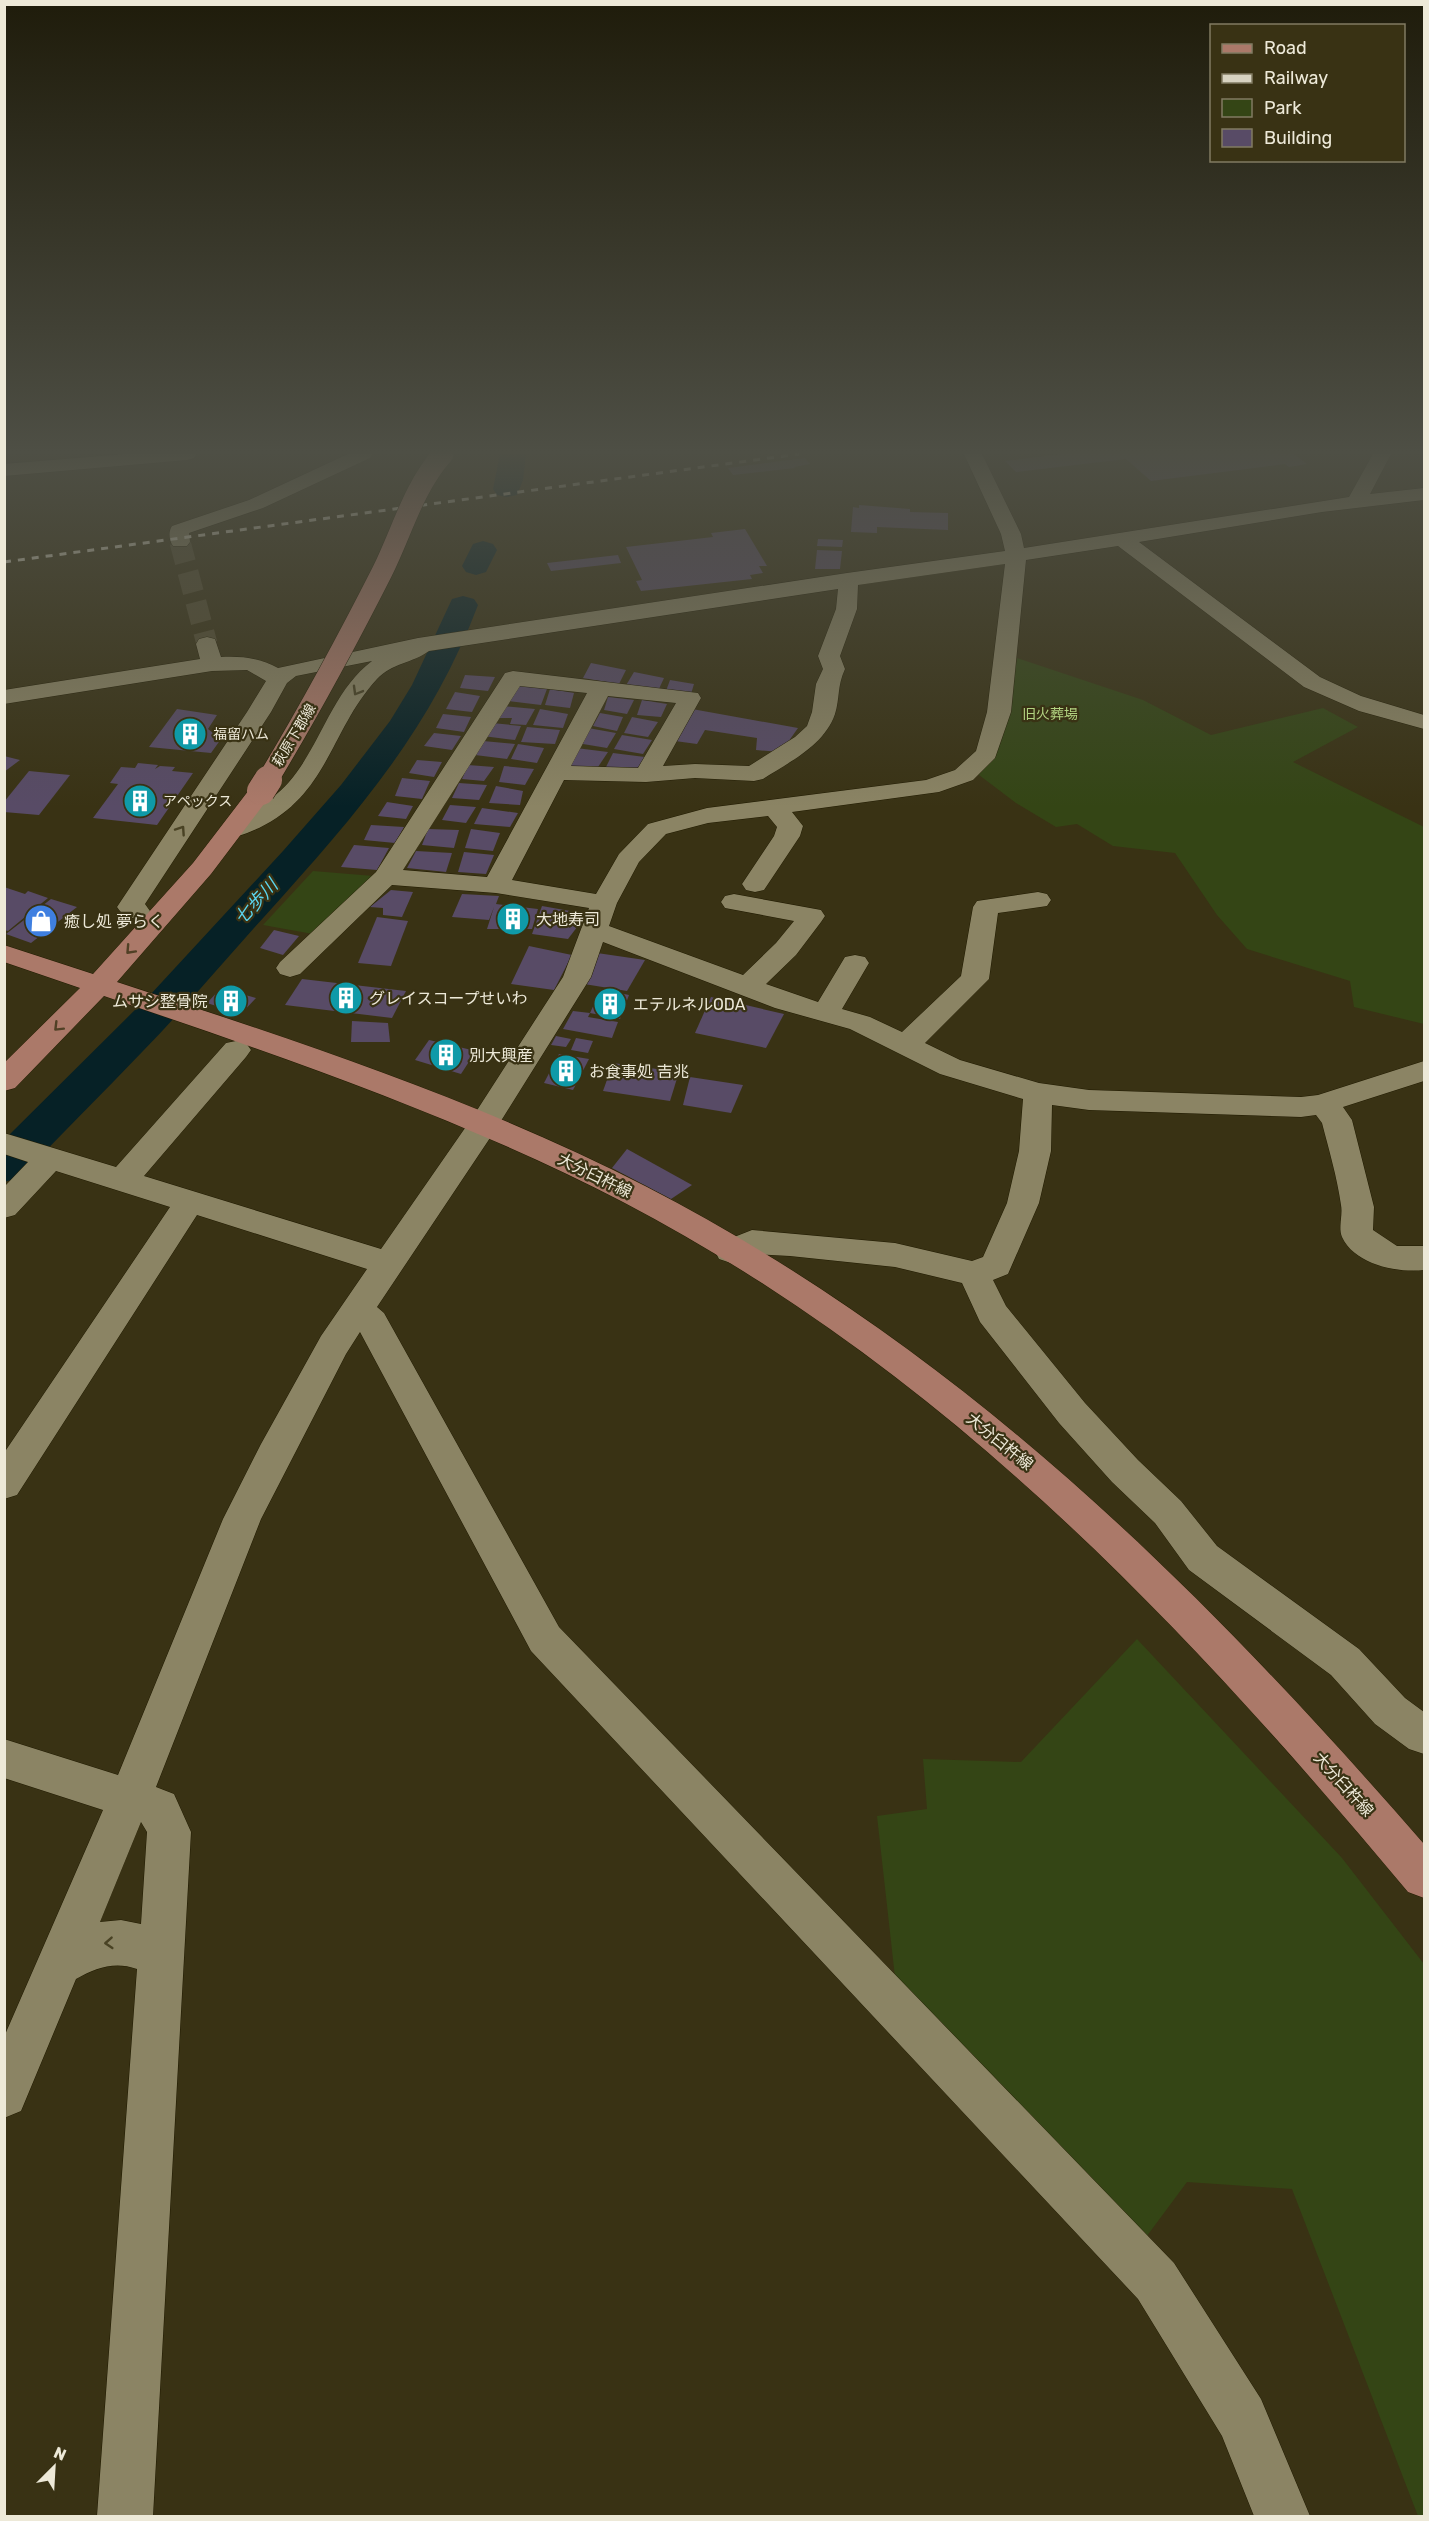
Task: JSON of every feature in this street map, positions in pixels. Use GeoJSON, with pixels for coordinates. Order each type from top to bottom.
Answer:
{"type":"FeatureCollection","features":[{"type":"Feature","properties":{"kind":"main road","name":"萩原下郡線"},"geometry":{"type":"LineString","coordinates":[[81,990],[137,911],[313,705],[382,572]]}},
{"type":"Feature","properties":{"kind":"main road","name":"萩原下郡線"},"geometry":{"type":"LineString","coordinates":[[81,990],[162,916],[233,830],[251,780],[322,648],[340,608]]}},
{"type":"Feature","properties":{"kind":"main road","name":"大分臼杵線"},"geometry":{"type":"LineString","coordinates":[[4,953],[81,990]]}},
{"type":"Feature","properties":{"kind":"main road","name":"大分臼杵線"},"geometry":{"type":"LineString","coordinates":[[4,973],[81,990],[173,1020],[348,1070],[483,1125],[604,1179],[798,1291],[882,1348],[1036,1470],[1135,1562],[1257,1687],[1425,1877]]}},
{"type":"Feature","properties":{"kind":"main road"},"geometry":{"type":"LineString","coordinates":[[4,1050],[81,990]]}},
{"type":"Feature","properties":{"kind":"main road"},"geometry":{"type":"LineString","coordinates":[[4,1081],[81,990]]}},
{"type":"Feature","properties":{"kind":"main road","name":"大分臼杵線"},"geometry":{"type":"LineString","coordinates":[[173,1020],[236,1050],[483,1125]]}},
{"type":"Feature","properties":{"kind":"street"},"geometry":{"type":"LineString","coordinates":[[137,911],[130,907],[259,712],[278,679],[289,671],[418,645],[901,572]]}},
{"type":"Feature","properties":{"kind":"street"},"geometry":{"type":"LineString","coordinates":[[4,2094],[130,1798],[242,1519],[323,1362],[483,1125],[577,977],[604,903],[628,859],[657,829],[707,816],[930,787],[963,775],[987,753],[999,712],[1014,572]]}},
{"type":"Feature","properties":{"kind":"street"},"geometry":{"type":"LineString","coordinates":[[1165,572],[1312,682],[1337,696],[1360,705],[1425,722]]}},
{"type":"Feature","properties":{"kind":"street"},"geometry":{"type":"LineString","coordinates":[[556,773],[646,775],[695,771],[754,774],[803,742],[817,729],[824,712],[827,684],[834,669],[829,656],[846,613],[849,590],[847,579]]}},
{"type":"Feature","properties":{"kind":"street"},"geometry":{"type":"LineString","coordinates":[[233,830],[263,816],[286,800],[310,772],[364,679],[385,662],[420,648],[419,646]]}},
{"type":"Feature","properties":{"kind":"street"},"geometry":{"type":"LineString","coordinates":[[4,697],[210,654],[254,664],[264,668],[278,679]]}},
{"type":"Feature","properties":{"kind":"street"},"geometry":{"type":"LineString","coordinates":[[290,968],[386,877],[513,678],[690,698],[646,775]]}},
{"type":"Feature","properties":{"kind":"street"},"geometry":{"type":"LineString","coordinates":[[496,885],[601,688]]}},
{"type":"Feature","properties":{"kind":"street"},"geometry":{"type":"LineString","coordinates":[[755,884],[787,836],[790,826],[774,807]]}},
{"type":"Feature","properties":{"kind":"street"},"geometry":{"type":"LineString","coordinates":[[386,877],[496,885],[604,903]]}},
{"type":"Feature","properties":{"kind":"street"},"geometry":{"type":"LineString","coordinates":[[906,1044],[975,979],[987,907],[1038,900]]}},
{"type":"Feature","properties":{"kind":"street"},"geometry":{"type":"LineString","coordinates":[[734,902],[812,916],[786,949],[748,986]]}},
{"type":"Feature","properties":{"kind":"street"},"geometry":{"type":"LineString","coordinates":[[594,930],[786,1002],[860,1023],[950,1067],[1038,1093],[1089,1100],[1301,1107],[1323,1104],[1354,1092],[1425,1071]]}},
{"type":"Feature","properties":{"kind":"street"},"geometry":{"type":"LineString","coordinates":[[825,1014],[855,963]]}},
{"type":"Feature","properties":{"kind":"street"},"geometry":{"type":"LineString","coordinates":[[122,1180],[236,1050]]}},
{"type":"Feature","properties":{"kind":"street"},"geometry":{"type":"LineString","coordinates":[[732,1251],[752,1242],[790,1244],[895,1255],[974,1274],[996,1265],[1023,1203],[1035,1151],[1038,1093]]}},
{"type":"Feature","properties":{"kind":"street"},"geometry":{"type":"LineString","coordinates":[[1323,1104],[1337,1120],[1358,1207],[1357,1234],[1374,1250],[1406,1261],[1425,1258]]}},
{"type":"Feature","properties":{"kind":"street"},"geometry":{"type":"LineString","coordinates":[[4,1143],[388,1264]]}},
{"type":"Feature","properties":{"kind":"street"},"geometry":{"type":"LineString","coordinates":[[4,1207],[48,1157]]}},
{"type":"Feature","properties":{"kind":"street"},"geometry":{"type":"LineString","coordinates":[[4,1484],[190,1201]]}},
{"type":"Feature","properties":{"kind":"street"},"geometry":{"type":"LineString","coordinates":[[974,1274],[992,1313],[1072,1413],[1125,1471],[1168,1512],[1203,1558],[1346,1662],[1390,1711],[1425,1735]]}},
{"type":"Feature","properties":{"kind":"street"},"geometry":{"type":"LineString","coordinates":[[358,1309],[372,1322],[544,1639],[1156,2281],[1242,2418],[1282,2517]]}},
{"type":"Feature","properties":{"kind":"street"},"geometry":{"type":"LineString","coordinates":[[4,1758],[159,1808],[169,1832],[125,2517]]}},
{"type":"Feature","properties":{"kind":"street"},"geometry":{"type":"LineString","coordinates":[[60,1962],[104,1942],[135,1944],[160,1955]]}},
{"type":"Feature","properties":{"kind":"green space","name":"旧火葬場"},"geometry":{"type":"Polygon","coordinates":[[[1017,658],[1143,700],[1211,735],[1323,708],[1358,727],[1293,762],[1424,827],[1424,1024],[1354,1007],[1350,981],[1247,949],[1217,915],[1175,853],[1113,846],[1077,824],[1056,827],[1016,803],[979,775],[1001,741],[1017,658]]]}},
{"type":"Feature","properties":{"kind":"green space"},"geometry":{"type":"Polygon","coordinates":[[[313,871],[386,877],[324,936],[263,925],[313,871]]]}},
{"type":"Feature","properties":{"kind":"green space"},"geometry":{"type":"Polygon","coordinates":[[[1137,1639],[1342,1858],[1424,1964],[1424,2516],[1418,2516],[1292,2189],[1187,2182],[1138,2248],[897,1995],[877,1816],[927,1809],[923,1759],[1021,1762],[1137,1639]]]}},
{"type":"Feature","properties":{"kind":"building"},"geometry":{"type":"Polygon","coordinates":[[[638,572],[763,573],[750,575],[752,579],[641,591],[636,581],[642,580],[638,572]]]}},
{"type":"Feature","properties":{"kind":"building"},"geometry":{"type":"Polygon","coordinates":[[[591,663],[626,670],[619,684],[583,678],[591,663]]]}},
{"type":"Feature","properties":{"kind":"building"},"geometry":{"type":"Polygon","coordinates":[[[634,672],[664,678],[658,691],[625,687],[634,672]]]}},
{"type":"Feature","properties":{"kind":"building"},"geometry":{"type":"Polygon","coordinates":[[[465,675],[495,677],[488,691],[460,688],[465,675]]]}},
{"type":"Feature","properties":{"kind":"building"},"geometry":{"type":"Polygon","coordinates":[[[670,680],[694,684],[691,694],[666,691],[670,680]]]}},
{"type":"Feature","properties":{"kind":"building"},"geometry":{"type":"Polygon","coordinates":[[[514,685],[547,689],[541,705],[507,701],[514,685]]]}},
{"type":"Feature","properties":{"kind":"building"},"geometry":{"type":"Polygon","coordinates":[[[550,689],[574,693],[570,708],[545,705],[550,689]]]}},
{"type":"Feature","properties":{"kind":"building"},"geometry":{"type":"Polygon","coordinates":[[[455,692],[480,696],[472,712],[446,709],[455,692]]]}},
{"type":"Feature","properties":{"kind":"building"},"geometry":{"type":"Polygon","coordinates":[[[608,697],[634,700],[627,714],[604,710],[608,697]]]}},
{"type":"Feature","properties":{"kind":"building"},"geometry":{"type":"Polygon","coordinates":[[[642,700],[667,704],[661,717],[637,715],[642,700]]]}},
{"type":"Feature","properties":{"kind":"building"},"geometry":{"type":"Polygon","coordinates":[[[502,706],[535,709],[526,725],[510,724],[512,718],[497,718],[502,706]]]}},
{"type":"Feature","properties":{"kind":"building","name":"福留ハム"},"geometry":{"type":"Polygon","coordinates":[[[177,709],[217,715],[208,729],[221,739],[211,753],[149,747],[177,709]]]}},
{"type":"Feature","properties":{"kind":"building"},"geometry":{"type":"Polygon","coordinates":[[[540,709],[568,714],[563,728],[533,725],[540,709]]]}},
{"type":"Feature","properties":{"kind":"building"},"geometry":{"type":"Polygon","coordinates":[[[692,709],[798,728],[781,752],[756,750],[757,738],[705,730],[697,744],[675,741],[692,709]]]}},
{"type":"Feature","properties":{"kind":"building"},"geometry":{"type":"Polygon","coordinates":[[[600,713],[623,717],[617,731],[593,726],[600,713]]]}},
{"type":"Feature","properties":{"kind":"building"},"geometry":{"type":"Polygon","coordinates":[[[443,714],[471,717],[464,732],[436,728],[443,714]]]}},
{"type":"Feature","properties":{"kind":"building"},"geometry":{"type":"Polygon","coordinates":[[[632,717],[658,722],[648,737],[624,733],[632,717]]]}},
{"type":"Feature","properties":{"kind":"building"},"geometry":{"type":"Polygon","coordinates":[[[492,723],[521,726],[515,740],[483,736],[492,723]]]}},
{"type":"Feature","properties":{"kind":"building"},"geometry":{"type":"Polygon","coordinates":[[[527,727],[560,730],[555,744],[521,742],[527,727]]]}},
{"type":"Feature","properties":{"kind":"building"},"geometry":{"type":"Polygon","coordinates":[[[588,728],[616,733],[607,748],[583,744],[588,728]]]}},
{"type":"Feature","properties":{"kind":"building"},"geometry":{"type":"Polygon","coordinates":[[[434,733],[461,736],[452,750],[424,746],[434,733]]]}},
{"type":"Feature","properties":{"kind":"building"},"geometry":{"type":"Polygon","coordinates":[[[622,735],[652,740],[643,754],[614,749],[622,735]]]}},
{"type":"Feature","properties":{"kind":"building"},"geometry":{"type":"Polygon","coordinates":[[[483,741],[515,744],[507,759],[475,755],[483,741]]]}},
{"type":"Feature","properties":{"kind":"building"},"geometry":{"type":"Polygon","coordinates":[[[518,744],[544,748],[537,763],[511,759],[518,744]]]}},
{"type":"Feature","properties":{"kind":"building"},"geometry":{"type":"Polygon","coordinates":[[[576,748],[608,752],[596,770],[568,766],[576,748]]]}},
{"type":"Feature","properties":{"kind":"building"},"geometry":{"type":"Polygon","coordinates":[[[613,753],[645,757],[639,773],[606,767],[613,753]]]}},
{"type":"Feature","properties":{"kind":"building"},"geometry":{"type":"Polygon","coordinates":[[[4,756],[20,760],[4,772],[4,756]]]}},
{"type":"Feature","properties":{"kind":"building"},"geometry":{"type":"Polygon","coordinates":[[[417,760],[442,762],[434,777],[409,773],[417,760]]]}},
{"type":"Feature","properties":{"kind":"building","name":"アペックス"},"geometry":{"type":"Polygon","coordinates":[[[138,763],[158,765],[155,769],[160,766],[175,767],[172,771],[193,773],[157,825],[93,818],[118,784],[110,783],[121,767],[135,768],[138,763]]]}},
{"type":"Feature","properties":{"kind":"building"},"geometry":{"type":"Polygon","coordinates":[[[468,765],[494,767],[484,781],[462,779],[468,765]]]}},
{"type":"Feature","properties":{"kind":"building"},"geometry":{"type":"Polygon","coordinates":[[[504,766],[534,769],[525,785],[499,782],[504,766]]]}},
{"type":"Feature","properties":{"kind":"building"},"geometry":{"type":"Polygon","coordinates":[[[29,771],[70,775],[39,815],[4,812],[4,802],[29,771]]]}},
{"type":"Feature","properties":{"kind":"building"},"geometry":{"type":"Polygon","coordinates":[[[402,778],[430,781],[422,799],[395,796],[402,778]]]}},
{"type":"Feature","properties":{"kind":"building"},"geometry":{"type":"Polygon","coordinates":[[[459,783],[487,785],[479,800],[452,798],[459,783]]]}},
{"type":"Feature","properties":{"kind":"building"},"geometry":{"type":"Polygon","coordinates":[[[496,786],[523,791],[520,805],[489,803],[496,786]]]}},
{"type":"Feature","properties":{"kind":"building"},"geometry":{"type":"Polygon","coordinates":[[[387,802],[413,806],[406,819],[378,816],[387,802]]]}},
{"type":"Feature","properties":{"kind":"building"},"geometry":{"type":"Polygon","coordinates":[[[450,805],[476,807],[466,823],[442,820],[450,805]]]}},
{"type":"Feature","properties":{"kind":"building"},"geometry":{"type":"Polygon","coordinates":[[[482,808],[518,813],[510,827],[474,824],[482,808]]]}},
{"type":"Feature","properties":{"kind":"building"},"geometry":{"type":"Polygon","coordinates":[[[371,825],[404,827],[395,843],[364,840],[371,825]]]}},
{"type":"Feature","properties":{"kind":"building"},"geometry":{"type":"Polygon","coordinates":[[[428,829],[459,830],[454,848],[422,845],[428,829]]]}},
{"type":"Feature","properties":{"kind":"building"},"geometry":{"type":"Polygon","coordinates":[[[471,829],[500,833],[493,851],[465,848],[471,829]]]}},
{"type":"Feature","properties":{"kind":"building"},"geometry":{"type":"Polygon","coordinates":[[[354,845],[389,848],[377,870],[341,867],[354,845]]]}},
{"type":"Feature","properties":{"kind":"building"},"geometry":{"type":"Polygon","coordinates":[[[416,851],[452,853],[446,872],[407,868],[416,851]]]}},
{"type":"Feature","properties":{"kind":"building"},"geometry":{"type":"Polygon","coordinates":[[[464,852],[494,855],[486,874],[458,872],[464,852]]]}},
{"type":"Feature","properties":{"kind":"building"},"geometry":{"type":"Polygon","coordinates":[[[4,887],[25,894],[28,891],[48,898],[8,931],[4,930],[4,887]]]}},
{"type":"Feature","properties":{"kind":"building"},"geometry":{"type":"Polygon","coordinates":[[[391,890],[413,892],[402,917],[383,915],[383,908],[370,907],[391,890]]]}},
{"type":"Feature","properties":{"kind":"building"},"geometry":{"type":"Polygon","coordinates":[[[462,894],[499,896],[496,904],[538,909],[532,929],[487,929],[494,907],[489,920],[452,917],[462,894]]]}},
{"type":"Feature","properties":{"kind":"building","name":"癒し処 夢らく"},"geometry":{"type":"Polygon","coordinates":[[[51,899],[77,907],[31,943],[6,934],[51,899]]]}},
{"type":"Feature","properties":{"kind":"building"},"geometry":{"type":"Polygon","coordinates":[[[542,906],[587,914],[568,939],[532,934],[542,906]]]}},
{"type":"Feature","properties":{"kind":"building"},"geometry":{"type":"Polygon","coordinates":[[[377,917],[408,921],[391,966],[358,963],[377,917]]]}},
{"type":"Feature","properties":{"kind":"building"},"geometry":{"type":"Polygon","coordinates":[[[274,930],[299,936],[283,955],[260,948],[274,930]]]}},
{"type":"Feature","properties":{"kind":"building"},"geometry":{"type":"Polygon","coordinates":[[[529,946],[572,955],[554,990],[511,984],[529,946]]]}},
{"type":"Feature","properties":{"kind":"building"},"geometry":{"type":"Polygon","coordinates":[[[597,953],[645,960],[627,991],[584,984],[597,953]]]}},
{"type":"Feature","properties":{"kind":"building","name":"グレイスコープせいわ"},"geometry":{"type":"Polygon","coordinates":[[[302,979],[406,991],[392,1018],[285,1005],[302,979]]]}},
{"type":"Feature","properties":{"kind":"building","name":"ムサシ整骨院"},"geometry":{"type":"Polygon","coordinates":[[[221,988],[256,998],[241,1014],[207,1003],[221,988]]]}},
{"type":"Feature","properties":{"kind":"building","name":"エテルネルODA"},"geometry":{"type":"Polygon","coordinates":[[[601,989],[629,995],[620,1019],[590,1013],[601,989]]]}},
{"type":"Feature","properties":{"kind":"building"},"geometry":{"type":"Polygon","coordinates":[[[711,997],[784,1014],[766,1048],[695,1033],[711,997]]]}},
{"type":"Feature","properties":{"kind":"building"},"geometry":{"type":"Polygon","coordinates":[[[573,1011],[590,1013],[588,1017],[618,1022],[612,1038],[563,1029],[573,1011]]]}},
{"type":"Feature","properties":{"kind":"building"},"geometry":{"type":"Polygon","coordinates":[[[352,1021],[388,1023],[390,1042],[351,1042],[352,1021]]]}},
{"type":"Feature","properties":{"kind":"building"},"geometry":{"type":"Polygon","coordinates":[[[556,1036],[571,1039],[566,1047],[551,1045],[556,1036]]]}},
{"type":"Feature","properties":{"kind":"building"},"geometry":{"type":"Polygon","coordinates":[[[576,1038],[593,1041],[588,1053],[571,1050],[576,1038]]]}},
{"type":"Feature","properties":{"kind":"building","name":"別大興産"},"geometry":{"type":"Polygon","coordinates":[[[429,1040],[476,1051],[461,1074],[415,1060],[429,1040]]]}},
{"type":"Feature","properties":{"kind":"building","name":"お食事処 吉兆"},"geometry":{"type":"Polygon","coordinates":[[[559,1054],[589,1059],[573,1090],[544,1083],[559,1054]]]}},
{"type":"Feature","properties":{"kind":"building"},"geometry":{"type":"Polygon","coordinates":[[[613,1063],[679,1072],[670,1101],[603,1091],[613,1063]]]}},
{"type":"Feature","properties":{"kind":"building"},"geometry":{"type":"Polygon","coordinates":[[[690,1077],[743,1085],[731,1113],[683,1105],[690,1077]]]}},
{"type":"Feature","properties":{"kind":"building"},"geometry":{"type":"Polygon","coordinates":[[[627,1149],[692,1185],[671,1199],[612,1168],[627,1149]]]}},
{"type":"Feature","properties":{"kind":"waterway","name":"七歩川"},"geometry":{"type":"LineString","coordinates":[[4,1167],[164,1004],[354,792],[405,722],[428,685],[463,605]]}},
{"type":"Feature","properties":{"kind":"tunnel"},"geometry":{"type":"LineString","coordinates":[[188,572],[207,644]]}},
{"type":"Feature","properties":{"kind":"place","name":"福留ハム"},"geometry":{"type":"Point","coordinates":[190,734]}},
{"type":"Feature","properties":{"kind":"place","name":"アペックス"},"geometry":{"type":"Point","coordinates":[140,801]}},
{"type":"Feature","properties":{"kind":"place","name":"大地寿司"},"geometry":{"type":"Point","coordinates":[513,919]}},
{"type":"Feature","properties":{"kind":"place","name":"癒し処 夢らく"},"geometry":{"type":"Point","coordinates":[41,921]}},
{"type":"Feature","properties":{"kind":"place","name":"グレイスコープせいわ"},"geometry":{"type":"Point","coordinates":[346,998]}},
{"type":"Feature","properties":{"kind":"place","name":"ムサシ整骨院"},"geometry":{"type":"Point","coordinates":[231,1001]}},
{"type":"Feature","properties":{"kind":"place","name":"エテルネルODA"},"geometry":{"type":"Point","coordinates":[610,1004]}},
{"type":"Feature","properties":{"kind":"place","name":"別大興産"},"geometry":{"type":"Point","coordinates":[446,1055]}},
{"type":"Feature","properties":{"kind":"place","name":"お食事処 吉兆"},"geometry":{"type":"Point","coordinates":[566,1071]}}]}
